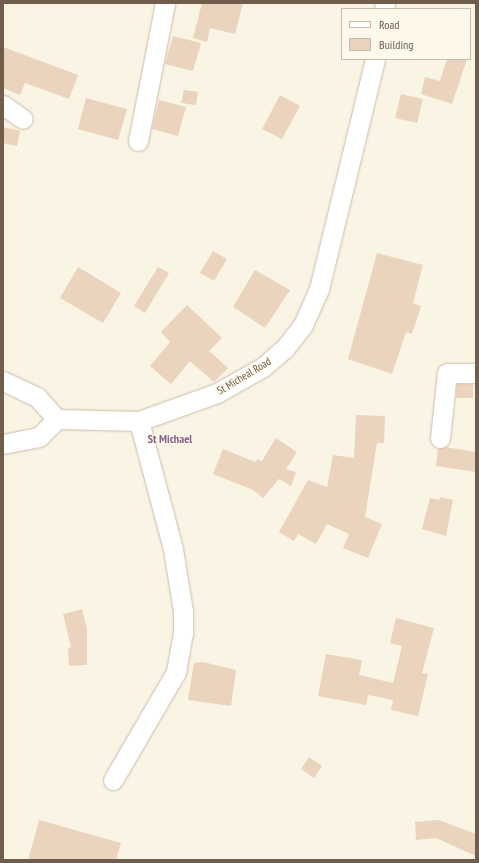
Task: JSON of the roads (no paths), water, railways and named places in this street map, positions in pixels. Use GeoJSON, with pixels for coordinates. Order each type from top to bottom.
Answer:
{"type":"FeatureCollection","features":[{"type":"Feature","properties":{"kind":"street"},"geometry":{"type":"LineString","coordinates":[[138,141],[164,3]]}},
{"type":"Feature","properties":{"kind":"street","name":"St Micheal Road"},"geometry":{"type":"LineString","coordinates":[[57,419],[140,421],[217,393],[263,367],[285,348],[303,325],[319,289],[376,60]]}},
{"type":"Feature","properties":{"kind":"street"},"geometry":{"type":"LineString","coordinates":[[3,105],[23,119]]}},
{"type":"Feature","properties":{"kind":"street"},"geometry":{"type":"LineString","coordinates":[[440,438],[447,372],[476,373]]}},
{"type":"Feature","properties":{"kind":"street"},"geometry":{"type":"LineString","coordinates":[[3,381],[37,397],[57,419],[39,437],[3,444]]}},
{"type":"Feature","properties":{"kind":"street"},"geometry":{"type":"LineString","coordinates":[[113,780],[176,672],[183,634],[183,611],[172,549],[140,421]]}},
{"type":"Feature","properties":{"kind":"district","name":"St Michael"},"geometry":{"type":"Point","coordinates":[170,439]}}]}
